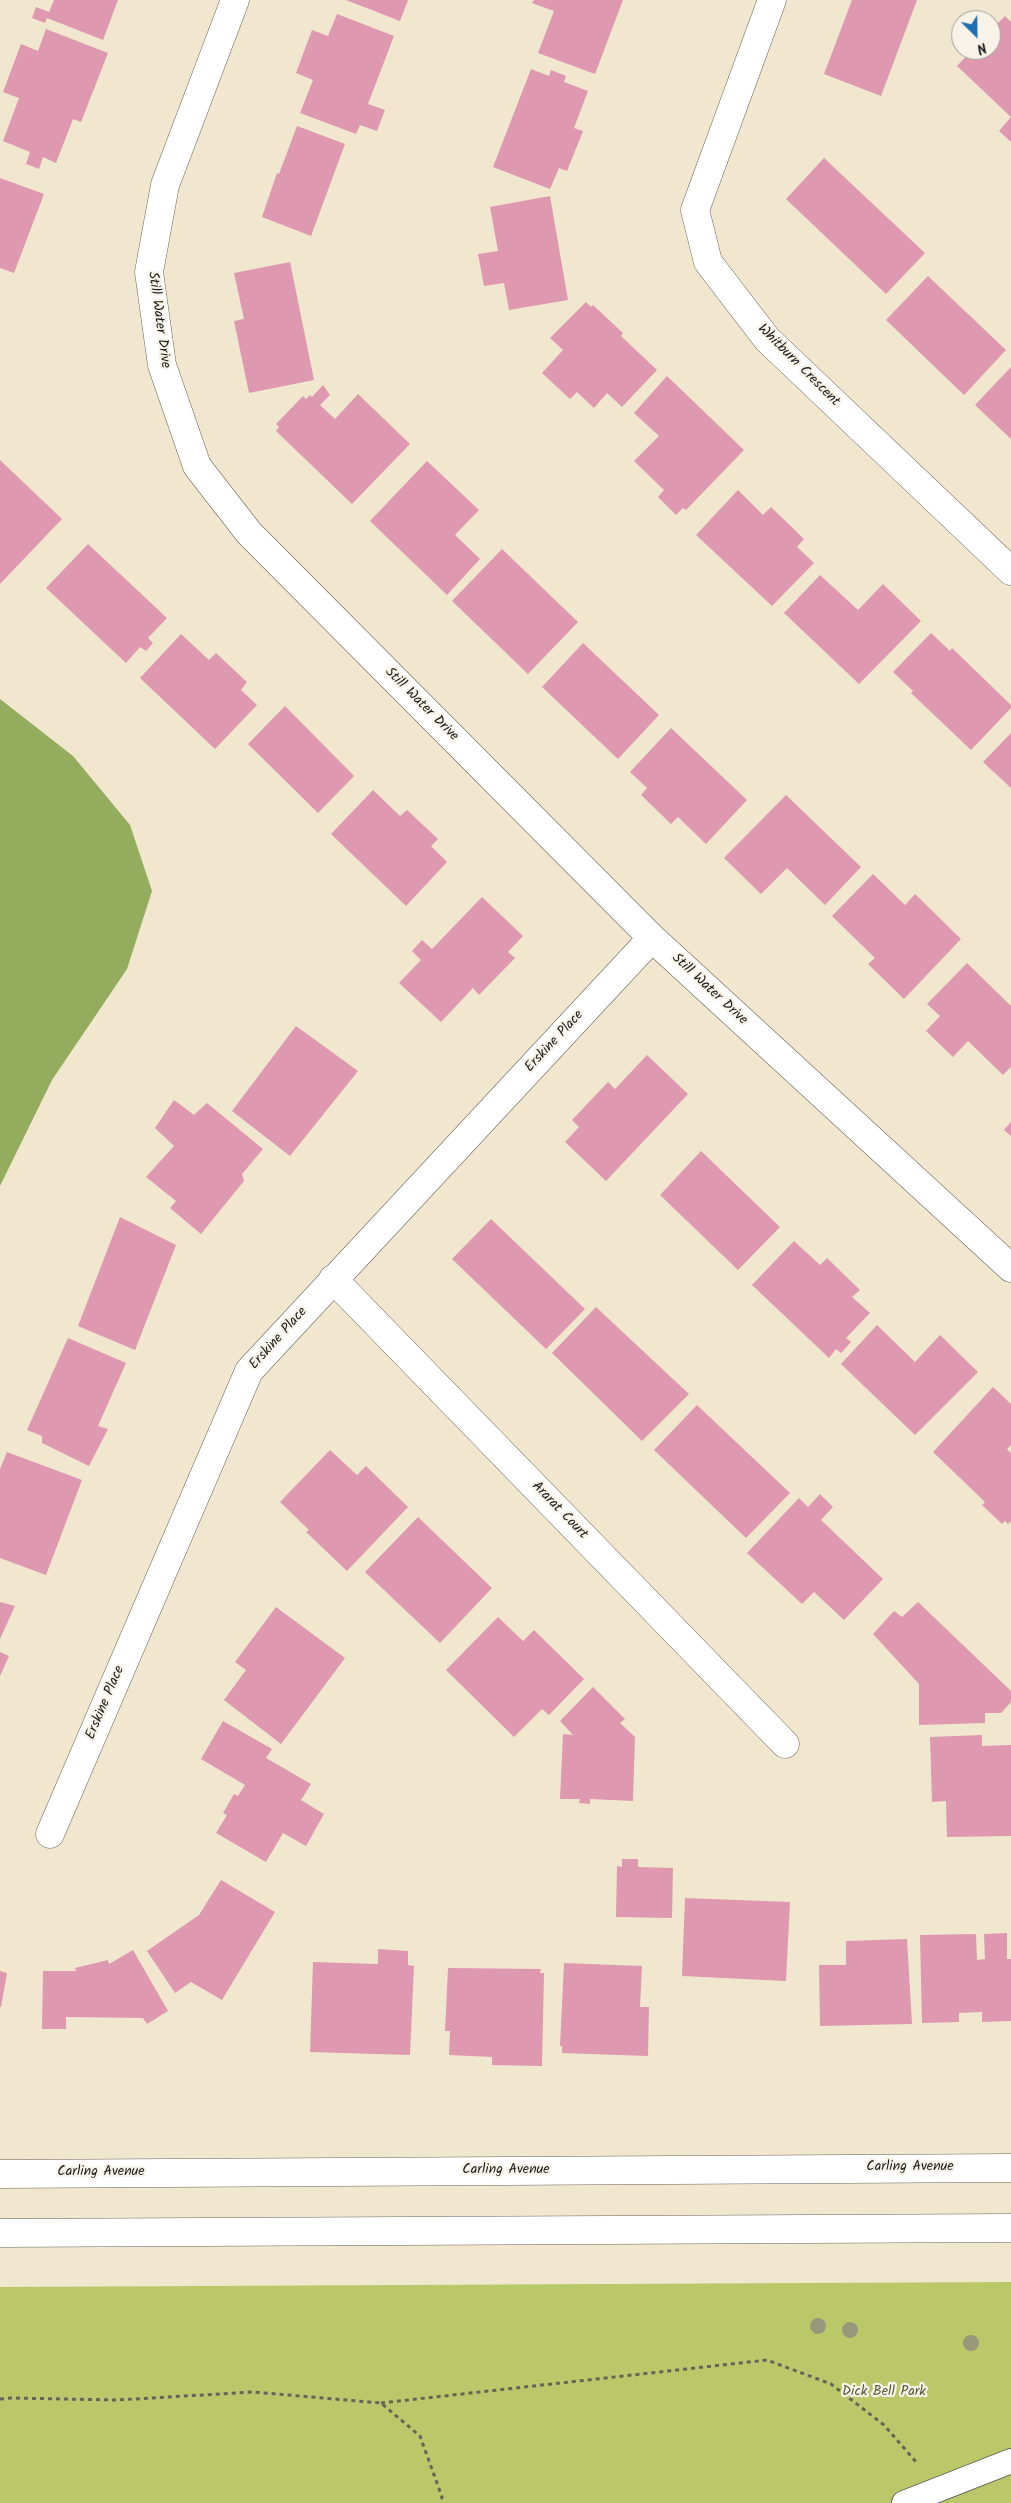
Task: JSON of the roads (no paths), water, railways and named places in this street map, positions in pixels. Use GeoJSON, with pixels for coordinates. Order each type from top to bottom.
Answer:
{"type":"FeatureCollection","features":[{"type":"Feature","properties":{"kind":"street","name":"Still Water Drive"},"geometry":{"type":"LineString","coordinates":[[235,0],[165,185],[149,272],[162,365],[197,466],[249,533],[652,938],[1011,1268]]}},
{"type":"Feature","properties":{"kind":"street","name":"Whitburn Crescent"},"geometry":{"type":"LineString","coordinates":[[772,0],[695,210],[708,262],[767,339],[1011,571]]}},
{"type":"Feature","properties":{"kind":"street","name":"Erskine Place"},"geometry":{"type":"LineString","coordinates":[[50,1834],[249,1371],[652,938]]}},
{"type":"Feature","properties":{"kind":"street","name":"Ararat Court"},"geometry":{"type":"LineString","coordinates":[[333,1279],[785,1744]]}},
{"type":"Feature","properties":{"kind":"street","name":"Carling Avenue"},"geometry":{"type":"LineString","coordinates":[[0,2174],[1011,2168]]}},
{"type":"Feature","properties":{"kind":"street"},"geometry":{"type":"LineString","coordinates":[[0,2232],[1011,2228]]}},
{"type":"Feature","properties":{"kind":"lane"},"geometry":{"type":"LineString","coordinates":[[904,2503],[1011,2461]]}},
{"type":"Feature","properties":{"kind":"park label","name":"Dick Bell Park"},"geometry":{"type":"Point","coordinates":[884,2393]}}]}
